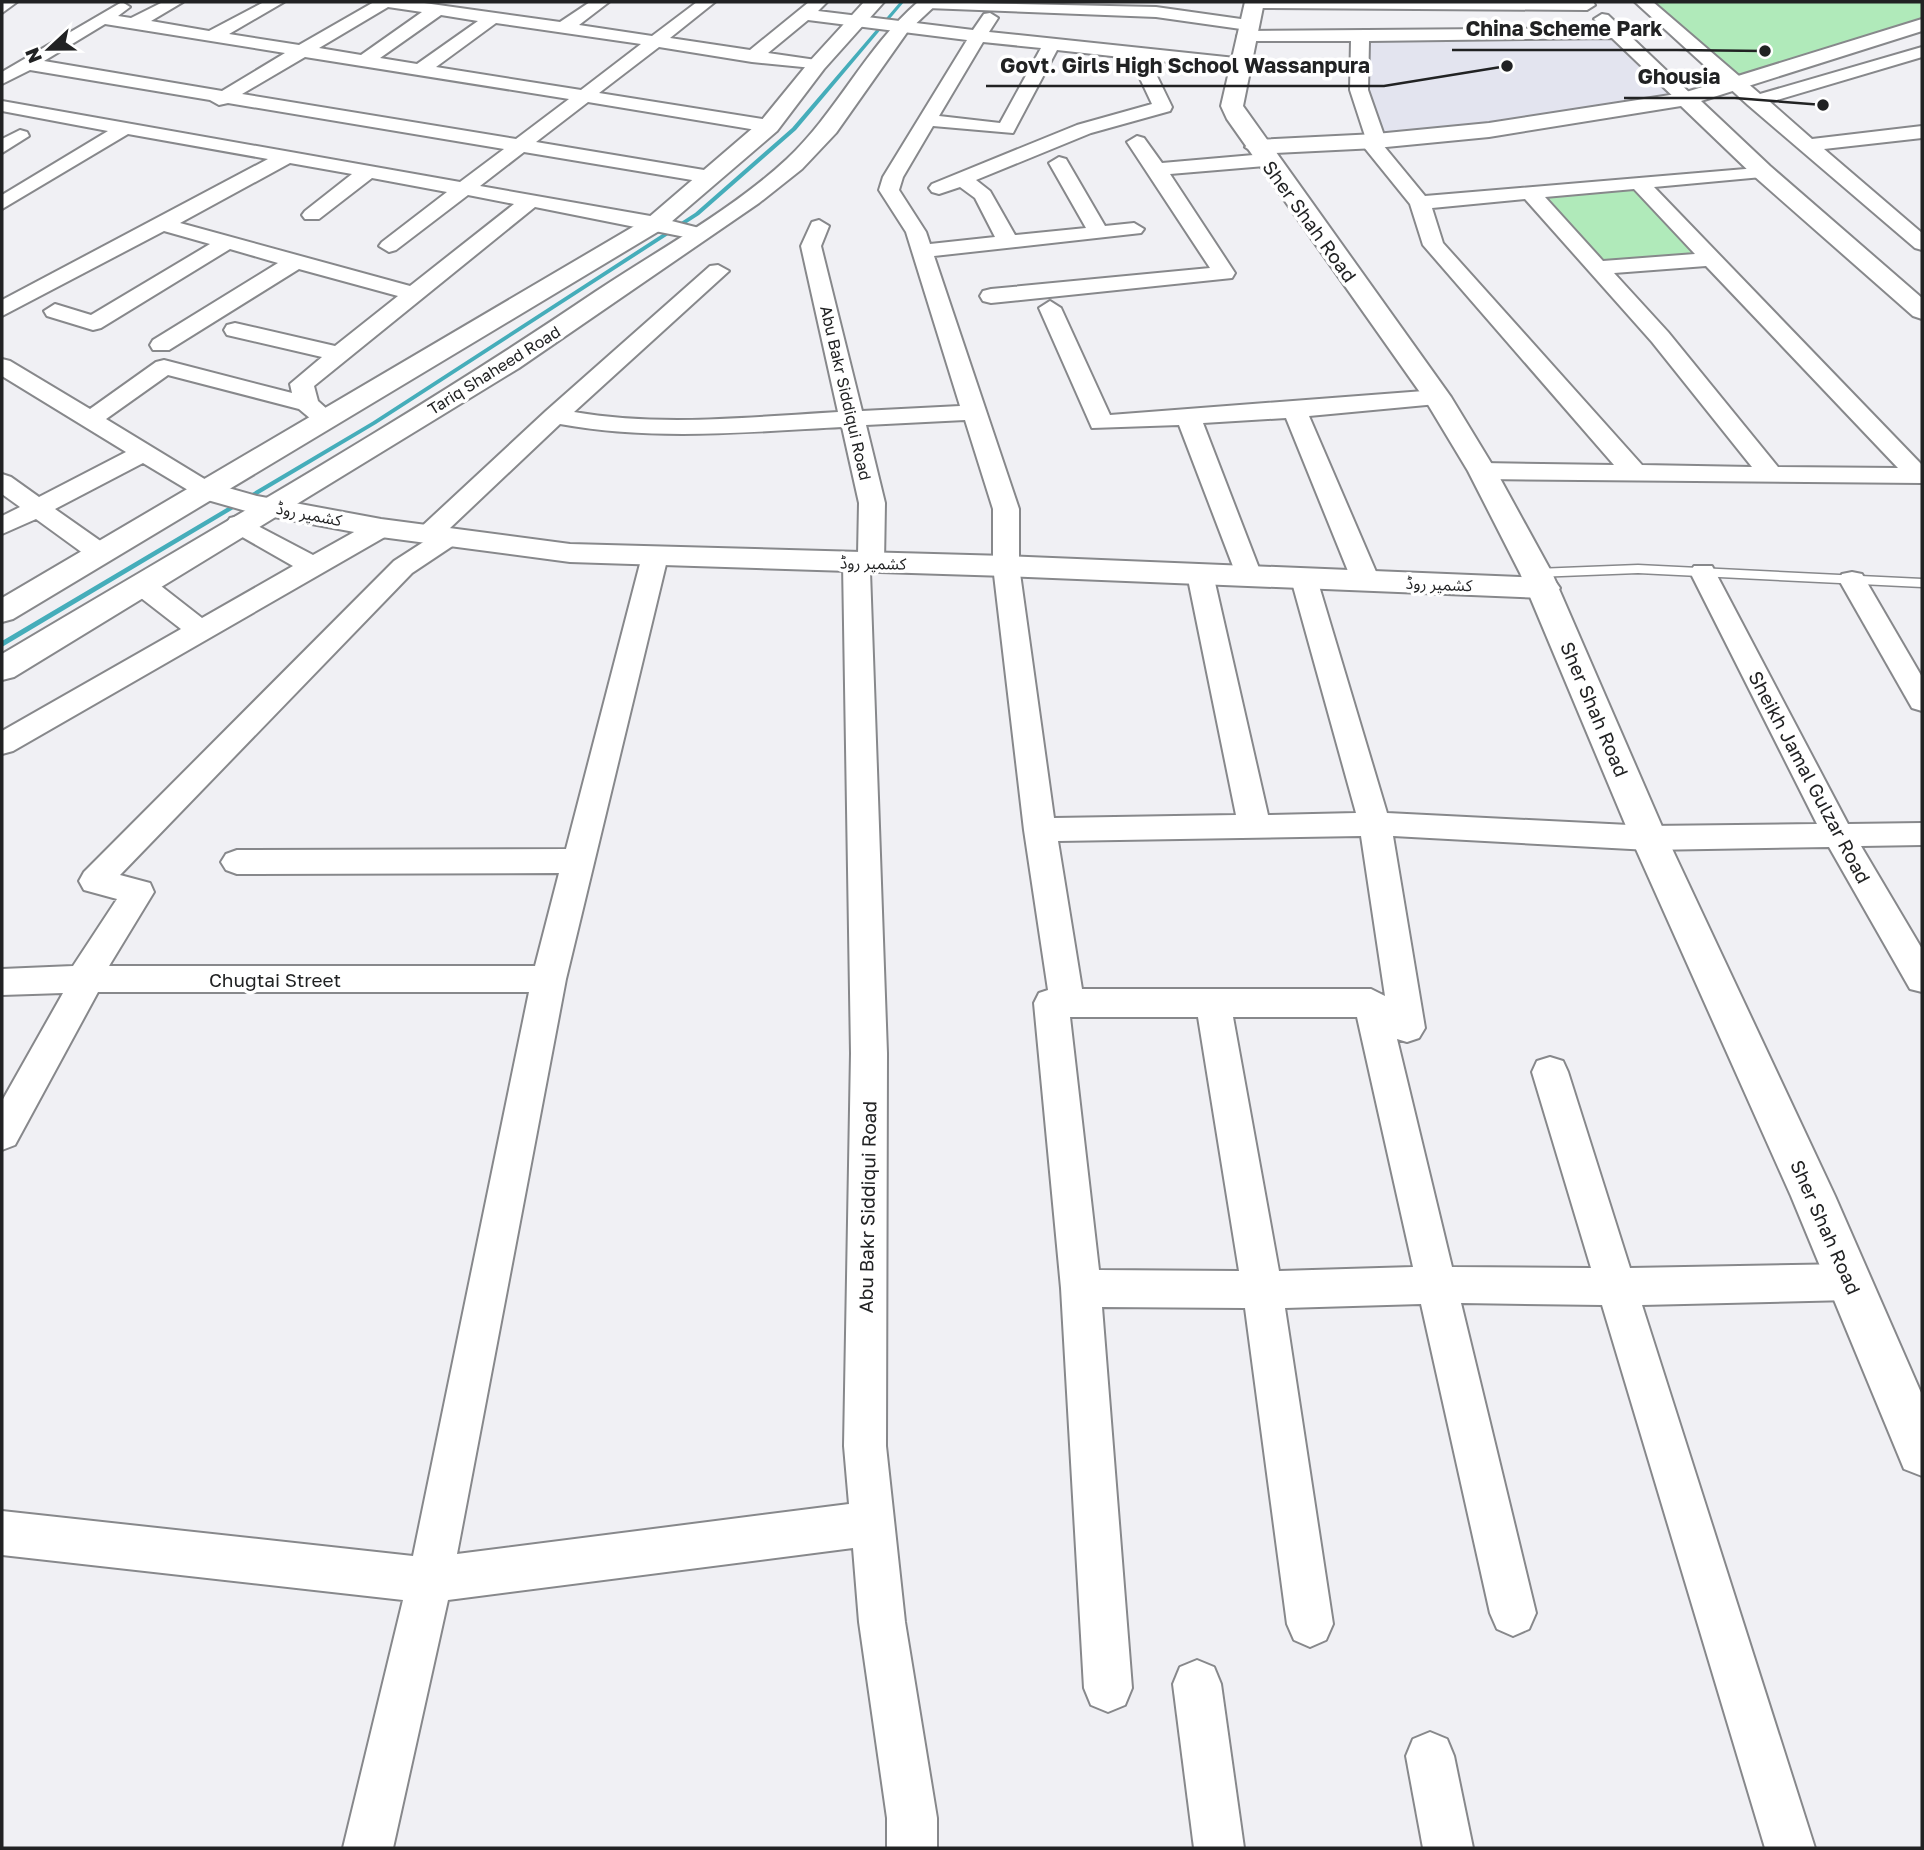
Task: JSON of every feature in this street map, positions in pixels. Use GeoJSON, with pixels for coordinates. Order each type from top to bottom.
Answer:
{"type":"FeatureCollection","features":[{"type":"Feature","properties":{"kind":"main road","name":"Sher Shah Road"},"geometry":{"type":"LineString","coordinates":[[1254,2],[1239,63],[1233,106],[1260,153],[1437,397],[1482,471],[1540,580],[1649,838],[1850,1282],[1922,1452]]}},
{"type":"Feature","properties":{"kind":"main road","name":"Tariq Shaheed Road"},"geometry":{"type":"LineString","coordinates":[[2,612],[207,491],[316,412],[679,229],[794,164],[828,128],[898,27],[928,3]]}},
{"type":"Feature","properties":{"kind":"main road","name":"Tariq Shaheed Road"},"geometry":{"type":"LineString","coordinates":[[2,669],[142,585],[253,512],[510,362],[679,229],[710,177],[769,126],[817,65],[864,16]]}},
{"type":"Feature","properties":{"kind":"main road"},"geometry":{"type":"LineString","coordinates":[[1260,153],[1489,130],[1686,99],[1922,25]]}},
{"type":"Feature","properties":{"kind":"main road"},"geometry":{"type":"LineString","coordinates":[[1686,99],[1762,171],[1922,311]]}},
{"type":"Feature","properties":{"kind":"main road","name":"کشمیر روڈ"},"geometry":{"type":"LineString","coordinates":[[207,491],[253,512],[570,554],[1006,566],[1366,581],[1540,580]]}},
{"type":"Feature","properties":{"kind":"street"},"geometry":{"type":"LineString","coordinates":[[2,8],[9,2]]}},
{"type":"Feature","properties":{"kind":"street"},"geometry":{"type":"LineString","coordinates":[[2,79],[130,2]]}},
{"type":"Feature","properties":{"kind":"street"},"geometry":{"type":"LineString","coordinates":[[133,24],[175,2]]}},
{"type":"Feature","properties":{"kind":"street"},"geometry":{"type":"LineString","coordinates":[[212,36],[276,2]]}},
{"type":"Feature","properties":{"kind":"street"},"geometry":{"type":"LineString","coordinates":[[205,109],[385,2],[817,65]]}},
{"type":"Feature","properties":{"kind":"street"},"geometry":{"type":"LineString","coordinates":[[562,29],[601,2]]}},
{"type":"Feature","properties":{"kind":"street"},"geometry":{"type":"LineString","coordinates":[[389,246],[707,2]]}},
{"type":"Feature","properties":{"kind":"street"},"geometry":{"type":"LineString","coordinates":[[752,57],[819,2]]}},
{"type":"Feature","properties":{"kind":"street"},"geometry":{"type":"LineString","coordinates":[[1254,2],[1586,3],[1686,99]]}},
{"type":"Feature","properties":{"kind":"street"},"geometry":{"type":"LineString","coordinates":[[1643,2],[1922,244]]}},
{"type":"Feature","properties":{"kind":"street"},"geometry":{"type":"LineString","coordinates":[[928,3],[996,7],[1159,7],[1247,30],[1360,36],[1616,33]]}},
{"type":"Feature","properties":{"kind":"street"},"geometry":{"type":"LineString","coordinates":[[996,7],[893,177],[889,190],[916,232],[923,251],[1006,509],[1006,566],[1040,830],[1067,1004]]}},
{"type":"Feature","properties":{"kind":"street"},"geometry":{"type":"LineString","coordinates":[[364,61],[437,10]]}},
{"type":"Feature","properties":{"kind":"street"},"geometry":{"type":"LineString","coordinates":[[804,14],[864,16],[898,27],[1239,63]]}},
{"type":"Feature","properties":{"kind":"street"},"geometry":{"type":"LineString","coordinates":[[420,70],[492,18]]}},
{"type":"Feature","properties":{"kind":"street"},"geometry":{"type":"LineString","coordinates":[[104,19],[769,126]]}},
{"type":"Feature","properties":{"kind":"street"},"geometry":{"type":"LineString","coordinates":[[1360,36],[1359,90],[1372,141],[1420,203],[1433,245],[1634,472]]}},
{"type":"Feature","properties":{"kind":"street"},"geometry":{"type":"LineString","coordinates":[[928,120],[1006,129],[1052,44]]}},
{"type":"Feature","properties":{"kind":"street"},"geometry":{"type":"LineString","coordinates":[[1754,101],[1922,52]]}},
{"type":"Feature","properties":{"kind":"street"},"geometry":{"type":"LineString","coordinates":[[939,188],[1084,130],[1163,107],[1146,72],[1149,55]]}},
{"type":"Feature","properties":{"kind":"street"},"geometry":{"type":"LineString","coordinates":[[29,64],[710,177]]}},
{"type":"Feature","properties":{"kind":"street"},"geometry":{"type":"LineString","coordinates":[[2,106],[289,156],[679,229]]}},
{"type":"Feature","properties":{"kind":"street"},"geometry":{"type":"LineString","coordinates":[[163,134],[184,121]]}},
{"type":"Feature","properties":{"kind":"street"},"geometry":{"type":"LineString","coordinates":[[2,203],[127,127]]}},
{"type":"Feature","properties":{"kind":"street"},"geometry":{"type":"LineString","coordinates":[[1805,145],[1921,133]]}},
{"type":"Feature","properties":{"kind":"street"},"geometry":{"type":"LineString","coordinates":[[2,147],[20,136]]}},
{"type":"Feature","properties":{"kind":"street"},"geometry":{"type":"LineString","coordinates":[[992,296],[1224,274],[1137,142]]}},
{"type":"Feature","properties":{"kind":"street"},"geometry":{"type":"LineString","coordinates":[[1157,169],[1260,153]]}},
{"type":"Feature","properties":{"kind":"street"},"geometry":{"type":"LineString","coordinates":[[2,309],[289,156]]}},
{"type":"Feature","properties":{"kind":"street"},"geometry":{"type":"LineString","coordinates":[[1059,163],[1099,233]]}},
{"type":"Feature","properties":{"kind":"street"},"geometry":{"type":"LineString","coordinates":[[1420,203],[1762,171]]}},
{"type":"Feature","properties":{"kind":"street"},"geometry":{"type":"LineString","coordinates":[[312,215],[369,172]]}},
{"type":"Feature","properties":{"kind":"street"},"geometry":{"type":"LineString","coordinates":[[962,179],[983,195],[1008,242]]}},
{"type":"Feature","properties":{"kind":"street"},"geometry":{"type":"LineString","coordinates":[[1639,183],[1920,476]]}},
{"type":"Feature","properties":{"kind":"street"},"geometry":{"type":"LineString","coordinates":[[1531,194],[1660,337],[1771,474]]}},
{"type":"Feature","properties":{"kind":"street"},"geometry":{"type":"LineString","coordinates":[[316,412],[302,384],[529,202]]}},
{"type":"Feature","properties":{"kind":"street"},"geometry":{"type":"LineString","coordinates":[[162,224],[414,294]]}},
{"type":"Feature","properties":{"kind":"street","name":"Abu Bakr Siddiqui Road"},"geometry":{"type":"LineString","coordinates":[[819,226],[811,246],[872,503],[864,563],[869,1054],[865,1446],[882,1622],[912,1818],[912,1848]]}},
{"type":"Feature","properties":{"kind":"street"},"geometry":{"type":"LineString","coordinates":[[923,251],[1134,229]]}},
{"type":"Feature","properties":{"kind":"street"},"geometry":{"type":"LineString","coordinates":[[55,311],[93,323],[228,242]]}},
{"type":"Feature","properties":{"kind":"street"},"geometry":{"type":"LineString","coordinates":[[1598,268],[1711,259]]}},
{"type":"Feature","properties":{"kind":"street"},"geometry":{"type":"LineString","coordinates":[[161,345],[296,261]]}},
{"type":"Feature","properties":{"kind":"street"},"geometry":{"type":"LineString","coordinates":[[2,1135],[79,999],[83,979],[138,892],[95,881],[554,416],[718,271]]}},
{"type":"Feature","properties":{"kind":"street"},"geometry":{"type":"LineString","coordinates":[[1050,308],[1101,423],[1437,397]]}},
{"type":"Feature","properties":{"kind":"street"},"geometry":{"type":"LineString","coordinates":[[235,330],[339,354]]}},
{"type":"Feature","properties":{"kind":"street"},"geometry":{"type":"LineString","coordinates":[[2,366],[207,491]]}},
{"type":"Feature","properties":{"kind":"street"},"geometry":{"type":"LineString","coordinates":[[90,420],[164,368],[316,412]]}},
{"type":"Feature","properties":{"kind":"street"},"geometry":{"type":"LineString","coordinates":[[1295,410],[1366,581]]}},
{"type":"Feature","properties":{"kind":"street"},"geometry":{"type":"LineString","coordinates":[[554,416],[605,425],[702,427],[854,421],[975,412]]}},
{"type":"Feature","properties":{"kind":"street"},"geometry":{"type":"LineString","coordinates":[[1188,417],[1249,576]]}},
{"type":"Feature","properties":{"kind":"street"},"geometry":{"type":"LineString","coordinates":[[2,526],[143,453]]}},
{"type":"Feature","properties":{"kind":"street"},"geometry":{"type":"LineString","coordinates":[[1482,471],[1920,476]]}},
{"type":"Feature","properties":{"kind":"street"},"geometry":{"type":"LineString","coordinates":[[2,482],[100,553]]}},
{"type":"Feature","properties":{"kind":"street"},"geometry":{"type":"LineString","coordinates":[[253,512],[313,566]]}},
{"type":"Feature","properties":{"kind":"street"},"geometry":{"type":"LineString","coordinates":[[2,744],[381,528]]}},
{"type":"Feature","properties":{"kind":"street"},"geometry":{"type":"LineString","coordinates":[[368,1848],[430,1580],[549,979],[576,861],[655,556]]}},
{"type":"Feature","properties":{"kind":"street","name":"Sheikh Jamal Gulzar Road"},"geometry":{"type":"LineString","coordinates":[[1703,572],[1839,836],[1922,979]]}},
{"type":"Feature","properties":{"kind":"street"},"geometry":{"type":"LineString","coordinates":[[1200,574],[1254,824]]}},
{"type":"Feature","properties":{"kind":"street"},"geometry":{"type":"LineString","coordinates":[[1304,579],[1375,824],[1407,1028]]}},
{"type":"Feature","properties":{"kind":"street"},"geometry":{"type":"LineString","coordinates":[[1852,580],[1913,670],[1922,701]]}},
{"type":"Feature","properties":{"kind":"street"},"geometry":{"type":"LineString","coordinates":[[142,585],[200,630]]}},
{"type":"Feature","properties":{"kind":"street"},"geometry":{"type":"LineString","coordinates":[[1040,830],[1254,824],[1375,824],[1649,838],[1922,834]]}},
{"type":"Feature","properties":{"kind":"street"},"geometry":{"type":"LineString","coordinates":[[237,862],[576,861]]}},
{"type":"Feature","properties":{"kind":"street","name":"Chugtai Street"},"geometry":{"type":"LineString","coordinates":[[2,982],[83,979],[549,979]]}},
{"type":"Feature","properties":{"kind":"street"},"geometry":{"type":"LineString","coordinates":[[1108,1688],[1081,1288],[1051,1003],[1371,1003],[1513,1613]]}},
{"type":"Feature","properties":{"kind":"street"},"geometry":{"type":"LineString","coordinates":[[1213,1003],[1262,1290],[1310,1624]]}},
{"type":"Feature","properties":{"kind":"street"},"geometry":{"type":"LineString","coordinates":[[1550,1072],[1790,1848]]}},
{"type":"Feature","properties":{"kind":"street"},"geometry":{"type":"LineString","coordinates":[[1081,1288],[1262,1290],[1438,1285],[1617,1287],[1850,1282]]}},
{"type":"Feature","properties":{"kind":"street"},"geometry":{"type":"LineString","coordinates":[[2,1533],[430,1580],[873,1523]]}},
{"type":"Feature","properties":{"kind":"street"},"geometry":{"type":"LineString","coordinates":[[1197,1684],[1219,1848]]}},
{"type":"Feature","properties":{"kind":"street"},"geometry":{"type":"LineString","coordinates":[[1430,1756],[1448,1848]]}},
{"type":"Feature","properties":{"kind":"lane"},"geometry":{"type":"LineString","coordinates":[[1540,580],[1638,569],[1922,583]]}},
{"type":"Feature","properties":{"kind":"shaded area"},"geometry":{"type":"Polygon","coordinates":[[[1618,33],[1687,96],[1486,127],[1371,137],[1360,36],[1618,33]]]}},
{"type":"Feature","properties":{"kind":"green space"},"geometry":{"type":"Polygon","coordinates":[[[1644,2],[1922,2],[1922,23],[1735,80],[1644,2]]]}},
{"type":"Feature","properties":{"kind":"green space"},"geometry":{"type":"Polygon","coordinates":[[[1639,183],[1711,259],[1598,268],[1531,194],[1639,183]]]}},
{"type":"Feature","properties":{"kind":"waterway"},"geometry":{"type":"LineString","coordinates":[[2,644],[374,423],[697,214],[794,129],[902,2]]}},
{"type":"Feature","properties":{"kind":"place","name":"China Scheme Park"},"geometry":{"type":"Point","coordinates":[1765,51]}},
{"type":"Feature","properties":{"kind":"place","name":"Govt. Girls High School Wassanpura"},"geometry":{"type":"Point","coordinates":[1507,66]}},
{"type":"Feature","properties":{"kind":"place","name":"Ghousia"},"geometry":{"type":"Point","coordinates":[1823,105]}}]}
